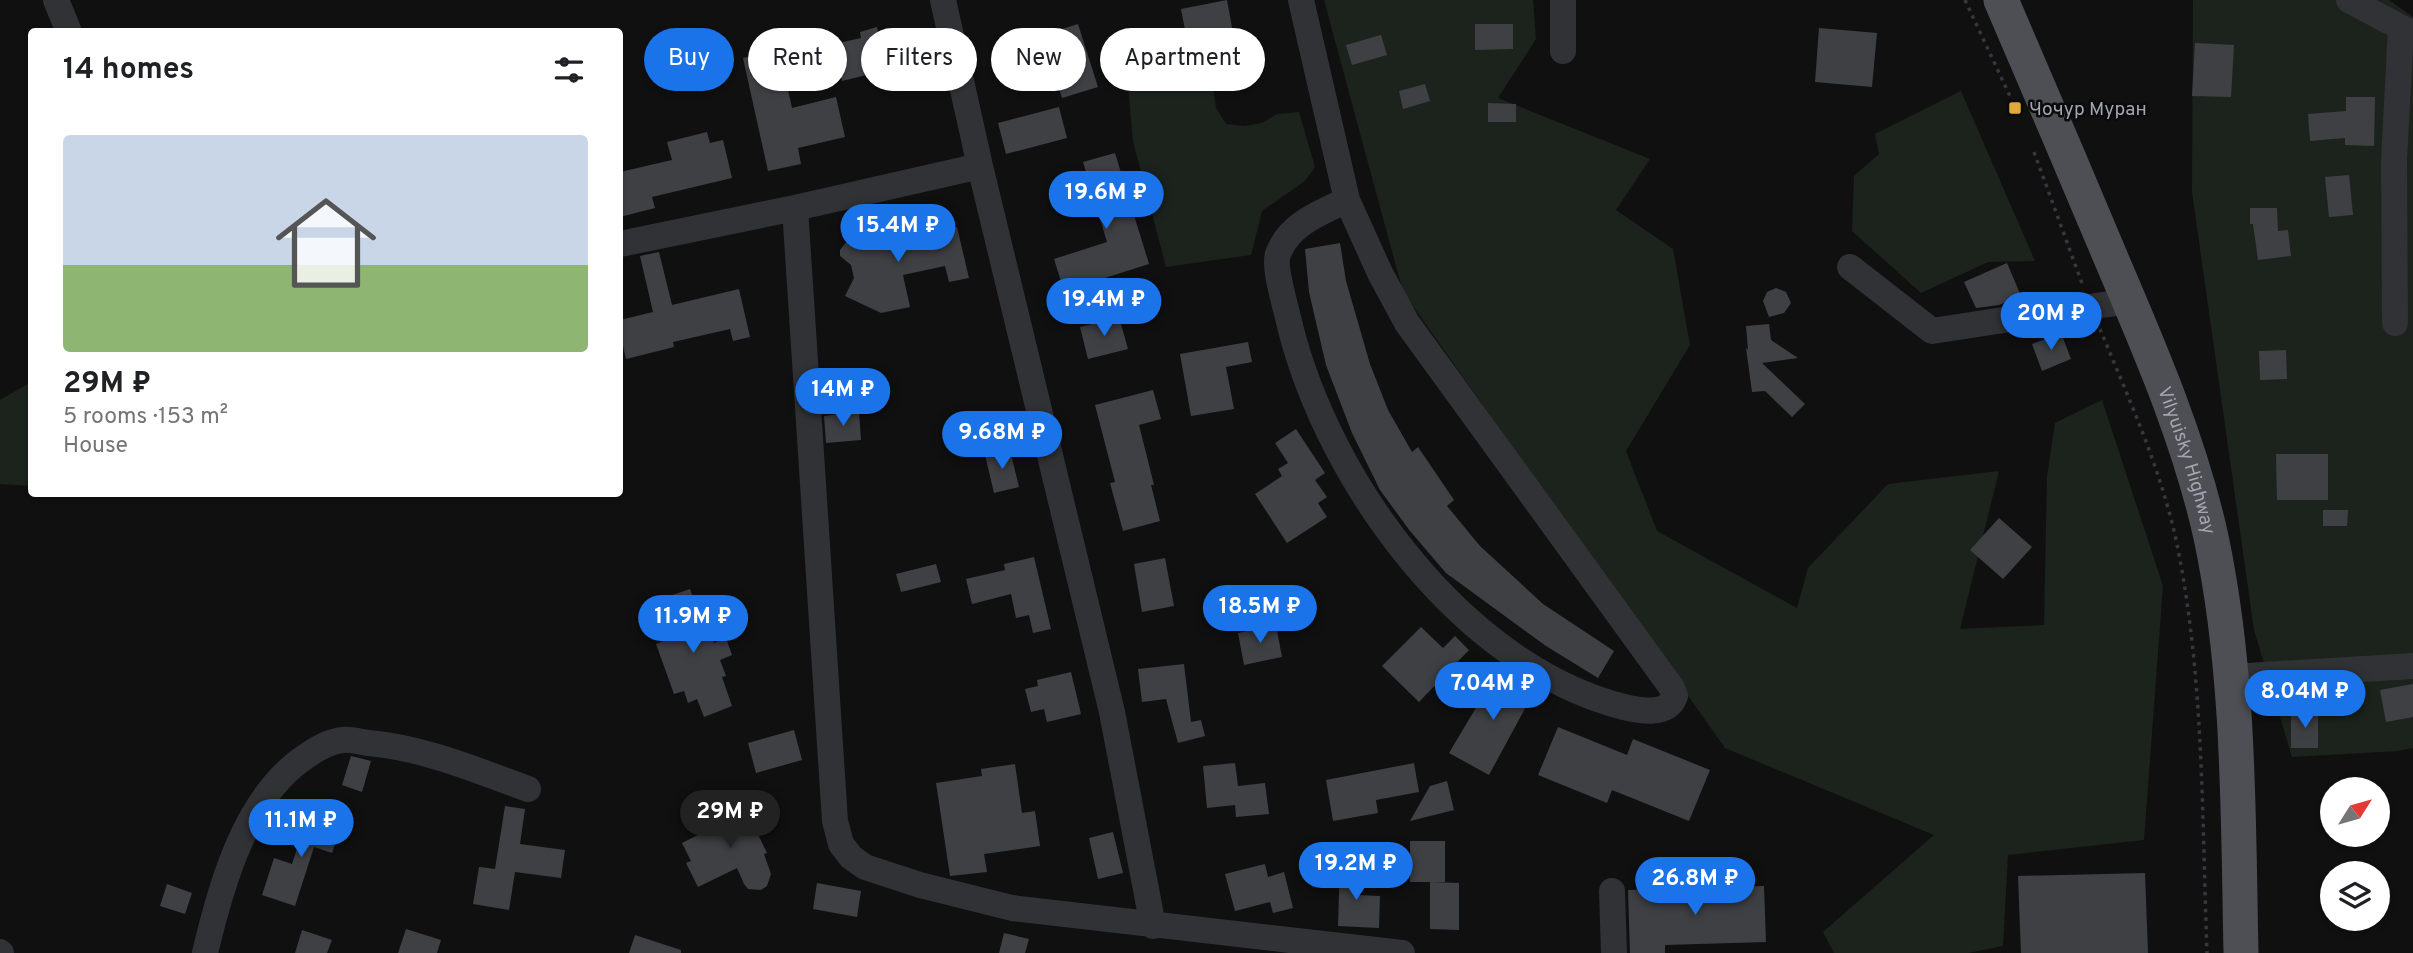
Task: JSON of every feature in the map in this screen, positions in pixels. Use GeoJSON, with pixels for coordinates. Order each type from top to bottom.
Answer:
{"type":"FeatureCollection","features":[{"type":"Feature","properties":{"kind":"main road","name":"Vilyuisky Highway"},"geometry":{"type":"LineString","coordinates":[[2001,0],[2169,397],[2204,511],[2224,605],[2232,677],[2241,953]]}},
{"type":"Feature","properties":{"kind":"street"},"geometry":{"type":"LineString","coordinates":[[56,0],[67,28]]}},
{"type":"Feature","properties":{"kind":"street"},"geometry":{"type":"LineString","coordinates":[[943,0],[980,166],[1112,712],[1153,926]]}},
{"type":"Feature","properties":{"kind":"street"},"geometry":{"type":"LineString","coordinates":[[1301,0],[1347,200],[1380,273],[1407,323],[1672,688],[1675,696],[1673,704],[1644,712],[1597,700],[1554,680],[1466,616],[1418,567],[1377,517],[1336,449],[1308,388],[1281,290],[1277,256],[1291,232],[1312,216],[1347,200]]}},
{"type":"Feature","properties":{"kind":"street"},"geometry":{"type":"LineString","coordinates":[[1563,0],[1563,51]]}},
{"type":"Feature","properties":{"kind":"street"},"geometry":{"type":"LineString","coordinates":[[2349,0],[2407,31],[2394,161],[2395,323]]}},
{"type":"Feature","properties":{"kind":"street"},"geometry":{"type":"LineString","coordinates":[[623,242],[795,208],[980,166]]}},
{"type":"Feature","properties":{"kind":"street"},"geometry":{"type":"LineString","coordinates":[[795,208],[835,821],[841,844],[850,857],[865,867],[920,885],[1012,908],[1402,953]]}},
{"type":"Feature","properties":{"kind":"street"},"geometry":{"type":"LineString","coordinates":[[1850,267],[1932,331],[2129,301]]}},
{"type":"Feature","properties":{"kind":"street"},"geometry":{"type":"LineString","coordinates":[[2232,677],[2413,666]]}},
{"type":"Feature","properties":{"kind":"street"},"geometry":{"type":"LineString","coordinates":[[205,953],[216,903],[242,837],[268,794],[293,764],[318,748],[342,740],[391,745],[464,765],[528,789]]}},
{"type":"Feature","properties":{"kind":"street"},"geometry":{"type":"LineString","coordinates":[[1612,891],[1614,953]]}},
{"type":"Feature","properties":{"kind":"path"},"geometry":{"type":"LineString","coordinates":[[1965,0],[2018,114]]}},
{"type":"Feature","properties":{"kind":"path"},"geometry":{"type":"LineString","coordinates":[[2034,152],[2090,307],[2139,424],[2166,501],[2180,558],[2190,622],[2199,740],[2207,953]]}},
{"type":"Feature","properties":{"kind":"shaded area"},"geometry":{"type":"Polygon","coordinates":[[[1324,0],[1533,0],[1536,39],[1498,98],[1650,159],[1616,210],[1673,249],[1690,345],[1626,451],[1657,531],[1797,608],[1808,568],[1888,484],[1999,471],[1960,629],[2044,625],[2047,476],[2055,423],[2102,400],[2163,586],[2144,840],[2008,855],[2003,946],[1968,953],[1834,953],[1823,932],[1934,835],[1725,748],[1403,292],[1324,0]]]}},
{"type":"Feature","properties":{"kind":"shaded area"},"geometry":{"type":"Polygon","coordinates":[[[2193,0],[2389,0],[2413,17],[2413,748],[2292,757],[2254,630],[2192,192],[2193,0]]]}},
{"type":"Feature","properties":{"kind":"shaded area"},"geometry":{"type":"Polygon","coordinates":[[[1128,91],[1214,91],[1216,108],[1226,124],[1244,126],[1262,123],[1277,114],[1299,112],[1315,167],[1305,181],[1262,211],[1251,255],[1166,267],[1133,141],[1128,91]]]}},
{"type":"Feature","properties":{"kind":"shaded area"},"geometry":{"type":"Polygon","coordinates":[[[1961,91],[2035,261],[1988,262],[1921,293],[1852,231],[1854,176],[1879,154],[1875,134],[1961,91]]]}},
{"type":"Feature","properties":{"kind":"shaded area"},"geometry":{"type":"Polygon","coordinates":[[[28,384],[28,486],[0,484],[0,400],[28,384]]]}},
{"type":"Feature","properties":{"kind":"building"},"geometry":{"type":"Polygon","coordinates":[[[1227,0],[1232,28],[1185,28],[1181,9],[1227,0]]]}},
{"type":"Feature","properties":{"kind":"building"},"geometry":{"type":"Polygon","coordinates":[[[1475,24],[1513,24],[1513,49],[1475,50],[1475,24]]]}},
{"type":"Feature","properties":{"kind":"building"},"geometry":{"type":"Polygon","coordinates":[[[1819,28],[1877,33],[1872,87],[1815,82],[1819,28]]]}},
{"type":"Feature","properties":{"kind":"building"},"geometry":{"type":"Polygon","coordinates":[[[1381,35],[1387,55],[1352,65],[1346,45],[1381,35]]]}},
{"type":"Feature","properties":{"kind":"building"},"geometry":{"type":"Polygon","coordinates":[[[861,38],[861,76],[847,80],[847,41],[861,38]]]}},
{"type":"Feature","properties":{"kind":"building"},"geometry":{"type":"Polygon","coordinates":[[[2195,43],[2234,45],[2231,97],[2192,96],[2195,43]]]}},
{"type":"Feature","properties":{"kind":"building"},"geometry":{"type":"Polygon","coordinates":[[[1086,49],[1098,87],[1086,91],[1086,49]]]}},
{"type":"Feature","properties":{"kind":"building"},"geometry":{"type":"Polygon","coordinates":[[[748,57],[748,81],[743,58],[748,57]]]}},
{"type":"Feature","properties":{"kind":"building"},"geometry":{"type":"Polygon","coordinates":[[[1425,84],[1430,101],[1403,109],[1399,91],[1425,84]]]}},
{"type":"Feature","properties":{"kind":"building"},"geometry":{"type":"Polygon","coordinates":[[[750,91],[788,91],[792,108],[836,97],[845,137],[798,148],[801,164],[768,171],[750,91]]]}},
{"type":"Feature","properties":{"kind":"building"},"geometry":{"type":"Polygon","coordinates":[[[1060,91],[1085,91],[1062,98],[1060,91]]]}},
{"type":"Feature","properties":{"kind":"building"},"geometry":{"type":"Polygon","coordinates":[[[2346,97],[2375,97],[2374,146],[2345,145],[2345,138],[2310,141],[2308,114],[2346,111],[2346,97]]]}},
{"type":"Feature","properties":{"kind":"building"},"geometry":{"type":"Polygon","coordinates":[[[1488,103],[1516,104],[1516,122],[1488,122],[1488,103]]]}},
{"type":"Feature","properties":{"kind":"building"},"geometry":{"type":"Polygon","coordinates":[[[1059,107],[1067,138],[1006,154],[998,123],[1059,107]]]}},
{"type":"Feature","properties":{"kind":"building"},"geometry":{"type":"Polygon","coordinates":[[[707,132],[710,143],[723,140],[732,178],[652,197],[655,208],[623,216],[623,171],[672,160],[667,142],[707,132]]]}},
{"type":"Feature","properties":{"kind":"building"},"geometry":{"type":"Polygon","coordinates":[[[1115,153],[1149,264],[1064,291],[1054,259],[1107,242],[1083,162],[1115,153]]]}},
{"type":"Feature","properties":{"kind":"building"},"geometry":{"type":"Polygon","coordinates":[[[2349,175],[2353,215],[2329,217],[2325,177],[2349,175]]]}},
{"type":"Feature","properties":{"kind":"building"},"geometry":{"type":"Polygon","coordinates":[[[2250,208],[2277,208],[2278,231],[2288,230],[2291,256],[2258,260],[2253,224],[2250,224],[2250,208]]]}},
{"type":"Feature","properties":{"kind":"building"},"geometry":{"type":"Polygon","coordinates":[[[957,227],[969,278],[949,282],[945,266],[903,275],[910,307],[881,313],[845,296],[854,278],[851,265],[840,256],[840,250],[852,235],[893,228],[895,240],[957,227]]]}},
{"type":"Feature","properties":{"kind":"building"},"geometry":{"type":"Polygon","coordinates":[[[1340,243],[1346,281],[1370,364],[1388,410],[1412,452],[1418,447],[1454,500],[1447,506],[1480,546],[1543,604],[1614,651],[1598,678],[1546,646],[1446,573],[1380,490],[1352,433],[1326,365],[1309,292],[1305,249],[1340,243]]]}},
{"type":"Feature","properties":{"kind":"building"},"geometry":{"type":"Polygon","coordinates":[[[659,252],[672,305],[739,289],[750,337],[733,341],[730,329],[673,342],[674,347],[626,359],[623,319],[653,312],[640,256],[659,252]]]}},
{"type":"Feature","properties":{"kind":"building"},"geometry":{"type":"Polygon","coordinates":[[[2007,263],[2021,296],[1999,305],[1976,308],[1964,282],[2007,263]]]}},
{"type":"Feature","properties":{"kind":"building"},"geometry":{"type":"Polygon","coordinates":[[[1776,288],[1786,292],[1791,303],[1784,313],[1769,317],[1763,301],[1767,292],[1776,288]]]}},
{"type":"Feature","properties":{"kind":"building"},"geometry":{"type":"Polygon","coordinates":[[[1119,317],[1128,349],[1088,359],[1080,327],[1119,317]]]}},
{"type":"Feature","properties":{"kind":"building"},"geometry":{"type":"Polygon","coordinates":[[[1769,324],[1771,340],[1798,358],[1762,363],[1805,404],[1792,417],[1765,391],[1752,392],[1746,326],[1769,324]]]}},
{"type":"Feature","properties":{"kind":"building"},"geometry":{"type":"Polygon","coordinates":[[[2061,333],[2071,359],[2042,371],[2032,344],[2061,333]]]}},
{"type":"Feature","properties":{"kind":"building"},"geometry":{"type":"Polygon","coordinates":[[[1248,342],[1252,362],[1226,367],[1234,409],[1191,416],[1180,354],[1248,342]]]}},
{"type":"Feature","properties":{"kind":"building"},"geometry":{"type":"Polygon","coordinates":[[[2286,350],[2287,379],[2260,380],[2259,351],[2286,350]]]}},
{"type":"Feature","properties":{"kind":"building"},"geometry":{"type":"Polygon","coordinates":[[[1153,390],[1161,419],[1139,425],[1160,521],[1123,531],[1110,483],[1115,482],[1095,405],[1153,390]]]}},
{"type":"Feature","properties":{"kind":"building"},"geometry":{"type":"Polygon","coordinates":[[[859,412],[861,440],[826,443],[824,416],[859,412]]]}},
{"type":"Feature","properties":{"kind":"building"},"geometry":{"type":"Polygon","coordinates":[[[1296,429],[1325,473],[1315,480],[1327,497],[1318,503],[1327,517],[1287,543],[1255,494],[1282,476],[1278,469],[1288,463],[1275,443],[1296,429]]]}},
{"type":"Feature","properties":{"kind":"building"},"geometry":{"type":"Polygon","coordinates":[[[1010,450],[1019,487],[994,493],[985,455],[1010,450]]]}},
{"type":"Feature","properties":{"kind":"building"},"geometry":{"type":"Polygon","coordinates":[[[2276,454],[2328,454],[2328,500],[2277,500],[2276,454]]]}},
{"type":"Feature","properties":{"kind":"building"},"geometry":{"type":"Polygon","coordinates":[[[2323,510],[2348,510],[2347,526],[2323,526],[2323,510]]]}},
{"type":"Feature","properties":{"kind":"building"},"geometry":{"type":"Polygon","coordinates":[[[1999,518],[2032,547],[2003,579],[1970,550],[1999,518]]]}},
{"type":"Feature","properties":{"kind":"building"},"geometry":{"type":"Polygon","coordinates":[[[1034,557],[1051,629],[1033,633],[1029,615],[1016,618],[1011,594],[972,604],[966,579],[1005,570],[1004,564],[1034,557]]]}},
{"type":"Feature","properties":{"kind":"building"},"geometry":{"type":"Polygon","coordinates":[[[1165,558],[1174,606],[1142,612],[1134,564],[1165,558]]]}},
{"type":"Feature","properties":{"kind":"building"},"geometry":{"type":"Polygon","coordinates":[[[936,564],[941,582],[901,592],[896,574],[936,564]]]}},
{"type":"Feature","properties":{"kind":"building"},"geometry":{"type":"Polygon","coordinates":[[[690,589],[704,627],[708,626],[714,643],[726,638],[732,655],[720,660],[726,676],[722,677],[732,706],[704,717],[697,699],[688,703],[684,691],[674,694],[656,644],[666,640],[659,622],[668,619],[661,599],[690,589]]]}},
{"type":"Feature","properties":{"kind":"building"},"geometry":{"type":"Polygon","coordinates":[[[1276,625],[1282,657],[1244,665],[1238,633],[1276,625]]]}},
{"type":"Feature","properties":{"kind":"building"},"geometry":{"type":"Polygon","coordinates":[[[1421,627],[1443,648],[1455,636],[1469,650],[1419,702],[1382,666],[1421,627]]]}},
{"type":"Feature","properties":{"kind":"building"},"geometry":{"type":"Polygon","coordinates":[[[1184,664],[1191,722],[1201,720],[1205,736],[1178,743],[1166,699],[1142,702],[1138,669],[1184,664]]]}},
{"type":"Feature","properties":{"kind":"building"},"geometry":{"type":"Polygon","coordinates":[[[1499,669],[1535,690],[1489,775],[1449,753],[1499,669]]]}},
{"type":"Feature","properties":{"kind":"building"},"geometry":{"type":"Polygon","coordinates":[[[1071,672],[1081,714],[1047,722],[1044,709],[1031,712],[1025,689],[1038,686],[1037,680],[1071,672]]]}},
{"type":"Feature","properties":{"kind":"building"},"geometry":{"type":"Polygon","coordinates":[[[2413,684],[2413,717],[2386,722],[2380,690],[2413,684]]]}},
{"type":"Feature","properties":{"kind":"building"},"geometry":{"type":"Polygon","coordinates":[[[2291,711],[2318,711],[2318,748],[2291,748],[2291,711]]]}},
{"type":"Feature","properties":{"kind":"building"},"geometry":{"type":"Polygon","coordinates":[[[1558,727],[1627,755],[1633,739],[1710,770],[1689,821],[1612,790],[1607,803],[1538,775],[1558,727]]]}},
{"type":"Feature","properties":{"kind":"building"},"geometry":{"type":"Polygon","coordinates":[[[794,730],[802,760],[756,773],[748,743],[794,730]]]}},
{"type":"Feature","properties":{"kind":"building"},"geometry":{"type":"Polygon","coordinates":[[[351,756],[371,761],[362,792],[342,785],[351,756]]]}},
{"type":"Feature","properties":{"kind":"building"},"geometry":{"type":"Polygon","coordinates":[[[1235,763],[1238,786],[1265,783],[1269,814],[1236,817],[1235,805],[1207,808],[1203,766],[1235,763]]]}},
{"type":"Feature","properties":{"kind":"building"},"geometry":{"type":"Polygon","coordinates":[[[1414,763],[1419,792],[1376,800],[1378,813],[1333,821],[1326,780],[1414,763]]]}},
{"type":"Feature","properties":{"kind":"building"},"geometry":{"type":"Polygon","coordinates":[[[1015,764],[1022,813],[1035,811],[1040,846],[984,854],[987,872],[950,876],[936,783],[982,776],[981,769],[1015,764]]]}},
{"type":"Feature","properties":{"kind":"building"},"geometry":{"type":"Polygon","coordinates":[[[1447,781],[1454,810],[1410,821],[1430,786],[1447,781]]]}},
{"type":"Feature","properties":{"kind":"building"},"geometry":{"type":"Polygon","coordinates":[[[754,800],[762,817],[752,822],[767,853],[764,854],[771,874],[767,886],[761,890],[748,889],[737,868],[698,887],[686,863],[691,861],[682,843],[708,830],[706,824],[754,800]]]}},
{"type":"Feature","properties":{"kind":"building"},"geometry":{"type":"Polygon","coordinates":[[[505,806],[525,809],[520,844],[565,850],[561,878],[515,872],[509,910],[473,904],[479,867],[495,869],[505,806]]]}},
{"type":"Feature","properties":{"kind":"building"},"geometry":{"type":"Polygon","coordinates":[[[309,812],[342,823],[332,853],[314,847],[295,906],[262,895],[274,858],[292,864],[309,812]]]}},
{"type":"Feature","properties":{"kind":"building"},"geometry":{"type":"Polygon","coordinates":[[[1113,832],[1123,873],[1098,879],[1089,838],[1113,832]]]}},
{"type":"Feature","properties":{"kind":"building"},"geometry":{"type":"Polygon","coordinates":[[[1410,841],[1445,841],[1445,882],[1410,882],[1410,841]]]}},
{"type":"Feature","properties":{"kind":"building"},"geometry":{"type":"Polygon","coordinates":[[[1265,864],[1268,877],[1284,872],[1293,908],[1273,913],[1270,902],[1235,911],[1225,874],[1265,864]]]}},
{"type":"Feature","properties":{"kind":"building"},"geometry":{"type":"Polygon","coordinates":[[[1340,864],[1358,865],[1358,895],[1380,896],[1379,928],[1338,926],[1340,864]]]}},
{"type":"Feature","properties":{"kind":"building"},"geometry":{"type":"Polygon","coordinates":[[[2145,873],[2148,953],[2021,953],[2018,876],[2145,873]]]}},
{"type":"Feature","properties":{"kind":"building"},"geometry":{"type":"Polygon","coordinates":[[[1430,882],[1459,883],[1459,930],[1430,929],[1430,882]]]}},
{"type":"Feature","properties":{"kind":"building"},"geometry":{"type":"Polygon","coordinates":[[[817,883],[861,891],[857,917],[813,909],[817,883]]]}},
{"type":"Feature","properties":{"kind":"building"},"geometry":{"type":"Polygon","coordinates":[[[167,884],[192,893],[185,914],[160,906],[167,884]]]}},
{"type":"Feature","properties":{"kind":"building"},"geometry":{"type":"Polygon","coordinates":[[[1764,886],[1766,942],[1665,945],[1665,953],[1630,953],[1628,890],[1764,886]]]}},
{"type":"Feature","properties":{"kind":"building"},"geometry":{"type":"Polygon","coordinates":[[[406,929],[441,940],[437,953],[398,953],[406,929]]]}},
{"type":"Feature","properties":{"kind":"building"},"geometry":{"type":"Polygon","coordinates":[[[302,930],[332,940],[327,953],[295,953],[302,930]]]}},
{"type":"Feature","properties":{"kind":"building"},"geometry":{"type":"Polygon","coordinates":[[[1004,933],[1029,939],[1025,953],[999,953],[1004,933]]]}},
{"type":"Feature","properties":{"kind":"building"},"geometry":{"type":"Polygon","coordinates":[[[635,935],[681,950],[681,953],[629,953],[635,935]]]}},
{"type":"Feature","properties":{"kind":"place","name":"Чочур Муран"},"geometry":{"type":"Point","coordinates":[2015,108]}}]}
